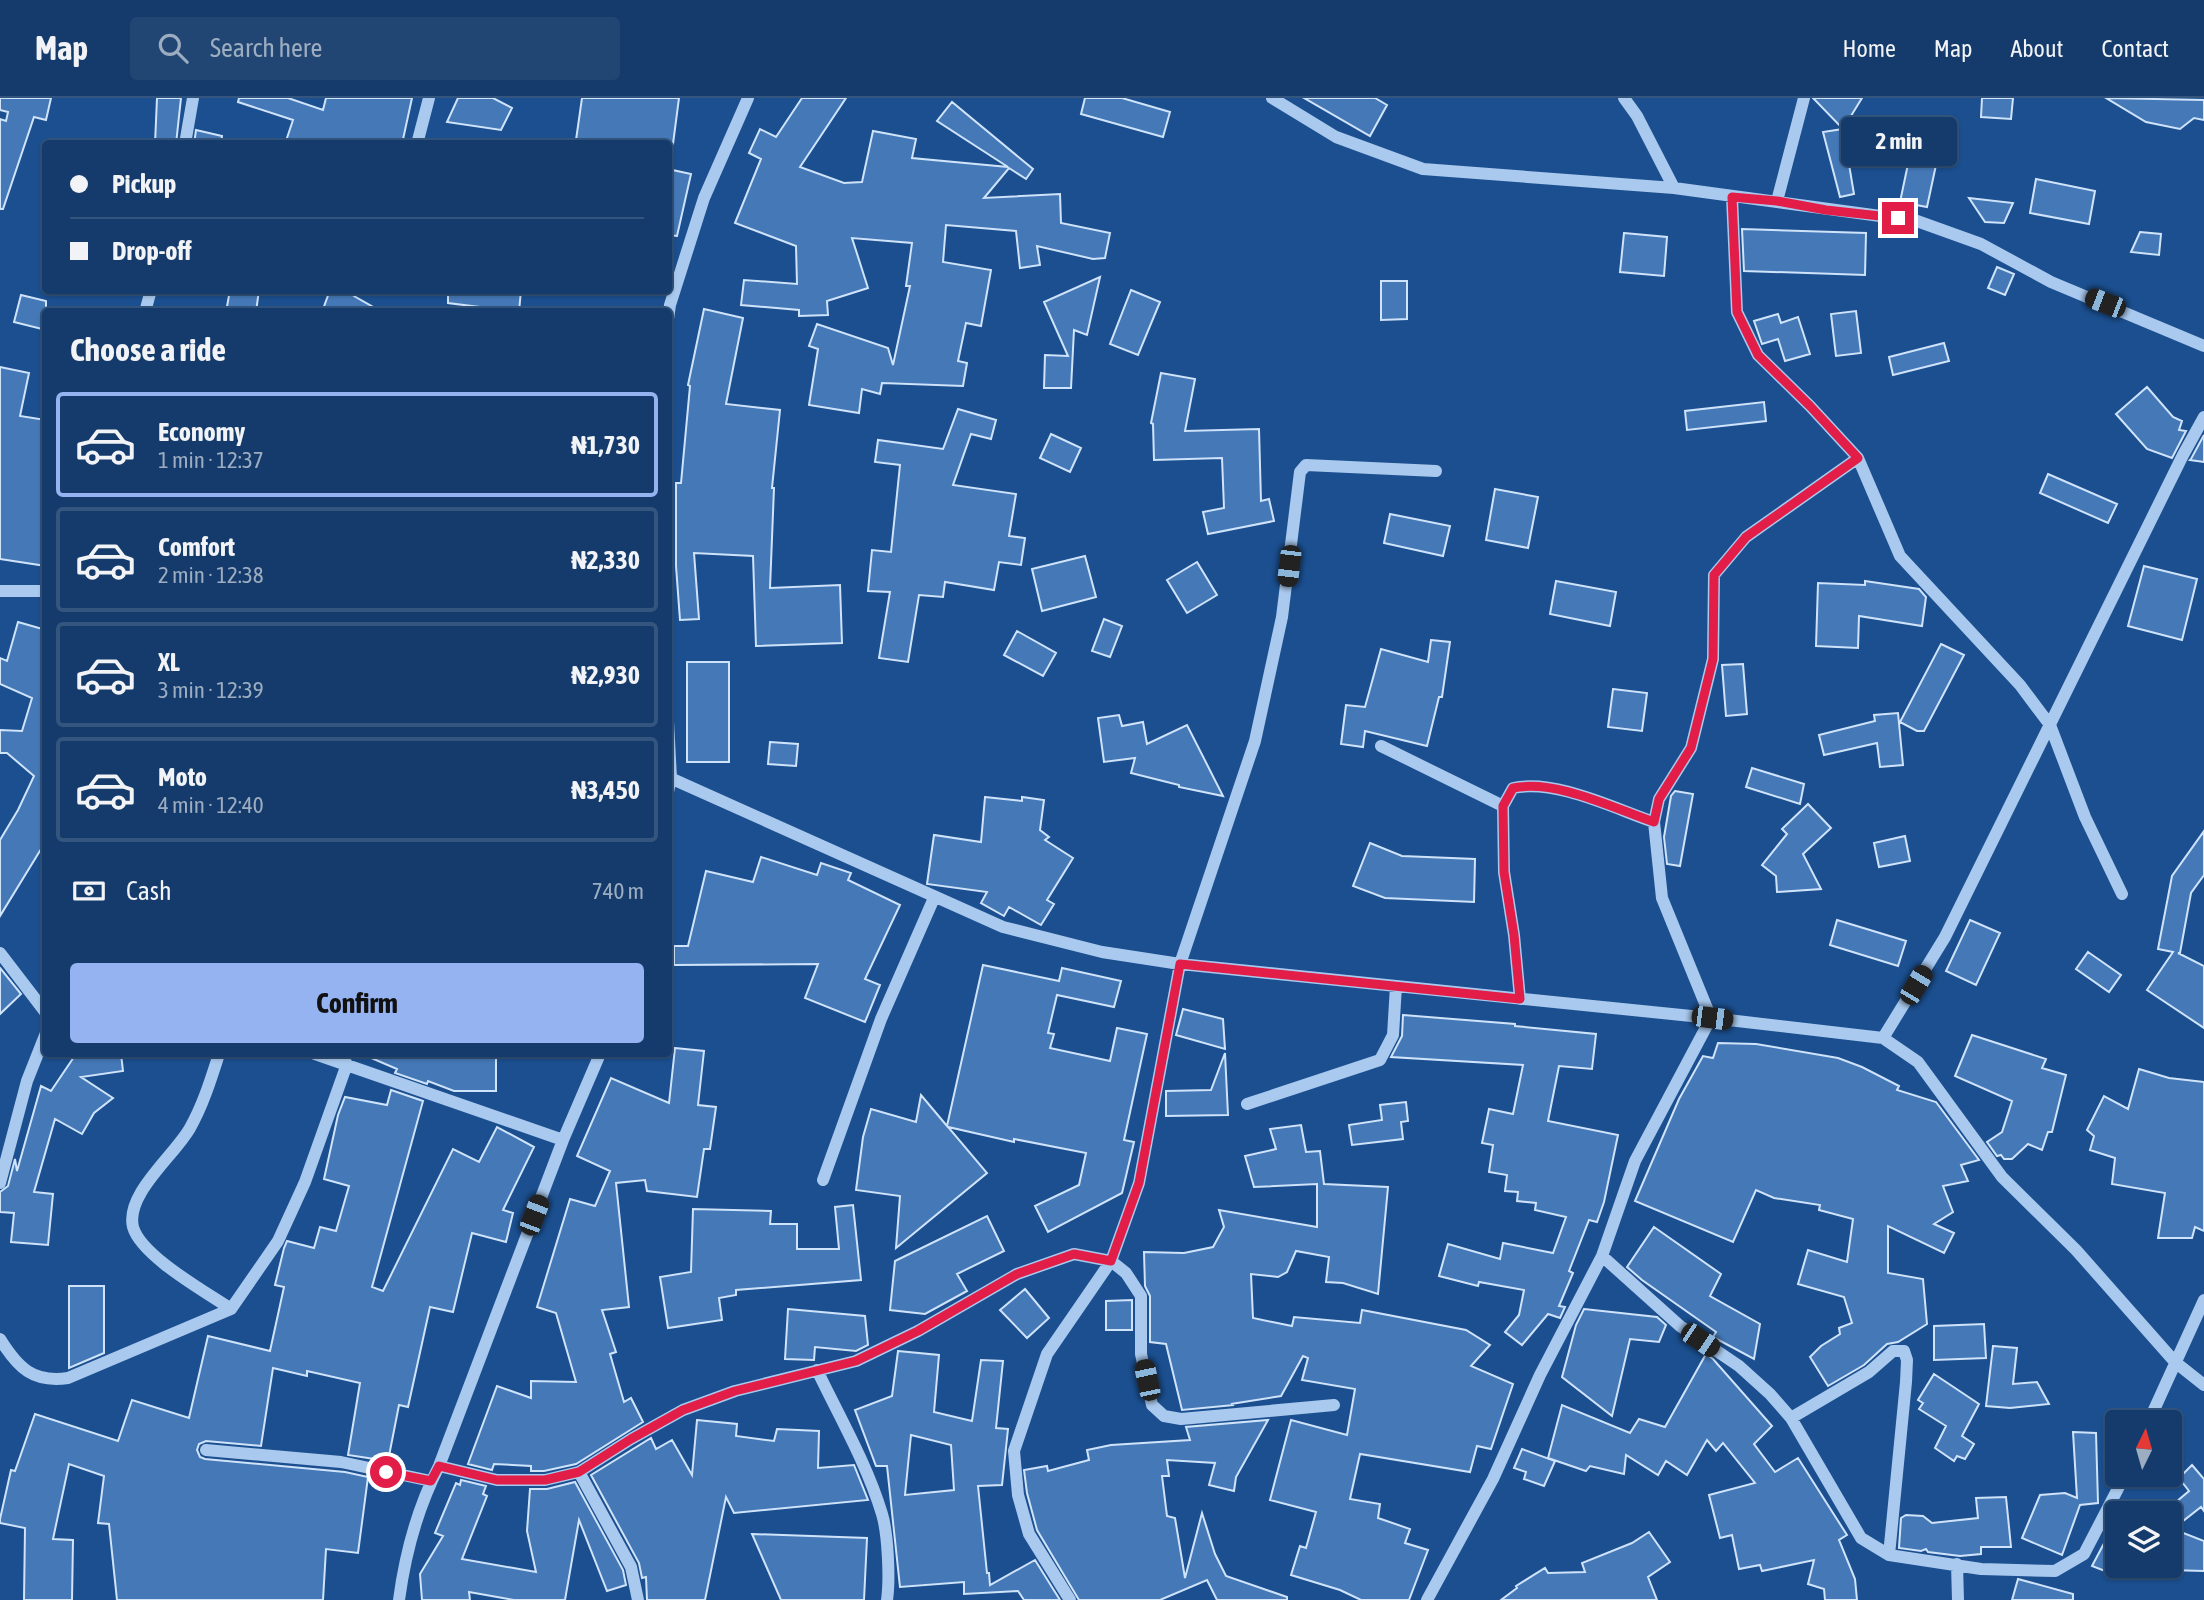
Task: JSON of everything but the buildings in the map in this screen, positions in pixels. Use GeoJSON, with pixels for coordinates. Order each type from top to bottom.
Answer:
{"type":"FeatureCollection","features":[{"type":"Feature","properties":{"kind":"street"},"geometry":{"type":"LineString","coordinates":[[186,140],[193,98]]}},
{"type":"Feature","properties":{"kind":"street"},"geometry":{"type":"LineString","coordinates":[[418,140],[429,98]]}},
{"type":"Feature","properties":{"kind":"street"},"geometry":{"type":"LineString","coordinates":[[670,308],[704,198],[748,98]]}},
{"type":"Feature","properties":{"kind":"street"},"geometry":{"type":"LineString","coordinates":[[1272,98],[1336,137],[1423,169],[1674,188],[1917,221],[1981,244],[2051,282],[2204,346]]}},
{"type":"Feature","properties":{"kind":"street"},"geometry":{"type":"LineString","coordinates":[[1624,98],[1637,116],[1674,188]]}},
{"type":"Feature","properties":{"kind":"street"},"geometry":{"type":"LineString","coordinates":[[1777,201],[1804,98]]}},
{"type":"Feature","properties":{"kind":"street"},"geometry":{"type":"LineString","coordinates":[[1732,197],[1737,312],[1758,355],[1858,458],[1900,556],[2003,666],[2050,725],[2085,817],[2122,894]]}},
{"type":"Feature","properties":{"kind":"street"},"geometry":{"type":"LineString","coordinates":[[1883,1038],[1945,937],[2204,417]]}},
{"type":"Feature","properties":{"kind":"street"},"geometry":{"type":"LineString","coordinates":[[1712,1018],[1662,898],[1654,822],[1659,799],[1691,748],[1713,659],[1714,575],[1746,537],[1858,458]]}},
{"type":"Feature","properties":{"kind":"street"},"geometry":{"type":"LineString","coordinates":[[1070,1600],[1029,1534],[1018,1495],[1014,1451],[1047,1354],[1111,1261],[1139,1183],[1180,964],[1255,741],[1282,617],[1300,472],[1306,465],[1436,471]]}},
{"type":"Feature","properties":{"kind":"street"},"geometry":{"type":"LineString","coordinates":[[0,591],[42,591]]}},
{"type":"Feature","properties":{"kind":"street"},"geometry":{"type":"LineString","coordinates":[[1381,746],[1503,806]]}},
{"type":"Feature","properties":{"kind":"street"},"geometry":{"type":"LineString","coordinates":[[672,778],[1003,927],[1102,953],[1180,964],[1883,1038],[1918,1062],[2002,1177],[2076,1250],[2175,1362],[2204,1385]]}},
{"type":"Feature","properties":{"kind":"street"},"geometry":{"type":"LineString","coordinates":[[1520,999],[1504,872],[1503,806],[1513,788],[1528,785],[1569,792],[1654,822]]}},
{"type":"Feature","properties":{"kind":"street"},"geometry":{"type":"LineString","coordinates":[[823,1180],[881,1019],[934,898]]}},
{"type":"Feature","properties":{"kind":"street"},"geometry":{"type":"LineString","coordinates":[[0,953],[42,1008]]}},
{"type":"Feature","properties":{"kind":"street"},"geometry":{"type":"LineString","coordinates":[[1247,1104],[1380,1060],[1393,1035],[1396,986]]}},
{"type":"Feature","properties":{"kind":"street"},"geometry":{"type":"LineString","coordinates":[[1427,1600],[1493,1479],[1540,1375],[1602,1256],[1636,1161],[1712,1018]]}},
{"type":"Feature","properties":{"kind":"street"},"geometry":{"type":"LineString","coordinates":[[0,1183],[27,1081],[42,1043]]}},
{"type":"Feature","properties":{"kind":"street"},"geometry":{"type":"LineString","coordinates":[[218,1057],[190,1129],[147,1184],[132,1209],[133,1227],[139,1239],[163,1264],[230,1309]]}},
{"type":"Feature","properties":{"kind":"street"},"geometry":{"type":"LineString","coordinates":[[326,1057],[563,1140]]}},
{"type":"Feature","properties":{"kind":"street"},"geometry":{"type":"LineString","coordinates":[[399,1600],[404,1562],[431,1481],[563,1140],[599,1057]]}},
{"type":"Feature","properties":{"kind":"street"},"geometry":{"type":"LineString","coordinates":[[0,1339],[27,1373],[48,1381],[68,1378],[230,1309],[278,1241],[305,1182],[347,1063]]}},
{"type":"Feature","properties":{"kind":"street"},"geometry":{"type":"LineString","coordinates":[[439,1466],[497,1480],[545,1480],[579,1472],[683,1410],[735,1391],[856,1361],[918,1331],[1017,1274],[1074,1254],[1111,1261],[1126,1273],[1141,1296],[1141,1354],[1152,1405],[1164,1416],[1181,1419],[1334,1405]]}},
{"type":"Feature","properties":{"kind":"street"},"geometry":{"type":"LineString","coordinates":[[1602,1256],[1680,1326],[1739,1366],[1770,1394],[1791,1418],[1861,1538],[1889,1555],[1981,1569],[2055,1571],[2084,1554],[2118,1488]]}},
{"type":"Feature","properties":{"kind":"street"},"geometry":{"type":"LineString","coordinates":[[2154,1410],[2204,1300]]}},
{"type":"Feature","properties":{"kind":"street"},"geometry":{"type":"LineString","coordinates":[[1791,1418],[1868,1372],[1893,1351],[1904,1351],[1907,1360],[1906,1382],[1889,1555]]}},
{"type":"Feature","properties":{"kind":"street"},"geometry":{"type":"LineString","coordinates":[[817,1370],[882,1515],[889,1585],[887,1600]]}},
{"type":"Feature","properties":{"kind":"street"},"geometry":{"type":"LineString","coordinates":[[206,1450],[341,1462],[431,1481]]}},
{"type":"Feature","properties":{"kind":"street"},"geometry":{"type":"LineString","coordinates":[[579,1472],[631,1567],[638,1600]]}},
{"type":"Feature","properties":{"kind":"street"},"geometry":{"type":"LineString","coordinates":[[1957,1564],[1958,1600]]}},
{"type":"Feature","properties":{"kind":"route"},"geometry":{"type":"LineString","coordinates":[[386,1472],[431,1481],[439,1466],[497,1480],[545,1480],[579,1472],[683,1410],[735,1391],[856,1361],[918,1331],[1017,1274],[1074,1254],[1111,1261],[1139,1183],[1180,964],[1520,999],[1504,872],[1503,806],[1513,788],[1528,785],[1569,792],[1654,822],[1659,799],[1691,748],[1713,659],[1714,575],[1746,537],[1858,458],[1758,355],[1737,312],[1732,197],[1898,218]]}}]}
